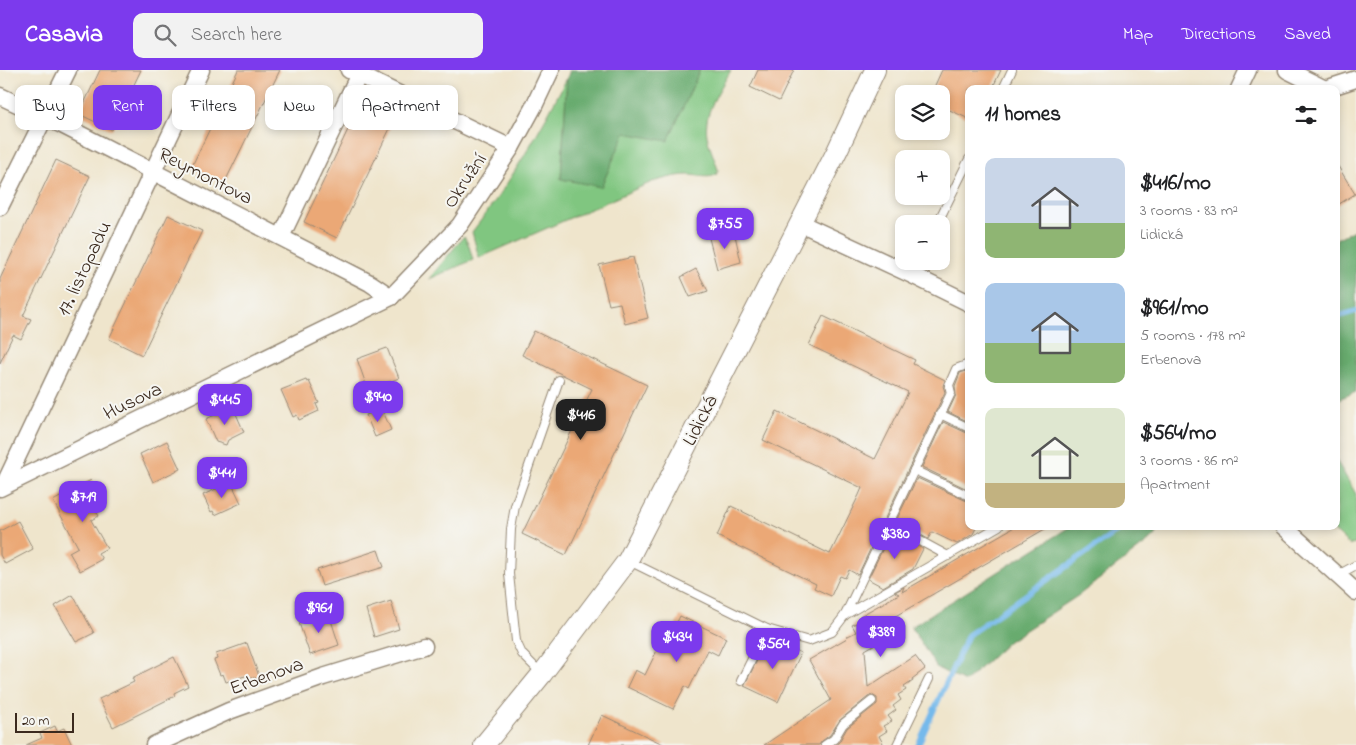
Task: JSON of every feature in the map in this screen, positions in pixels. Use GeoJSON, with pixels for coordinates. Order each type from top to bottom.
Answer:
{"type":"FeatureCollection","features":[{"type":"Feature","properties":{"kind":"street"},"geometry":{"type":"LineString","coordinates":[[61,85],[68,70]]}},
{"type":"Feature","properties":{"kind":"street","name":"17. listopadu"},"geometry":{"type":"LineString","coordinates":[[2,487],[201,70]]}},
{"type":"Feature","properties":{"kind":"street","name":"Okružní"},"geometry":{"type":"LineString","coordinates":[[391,297],[460,225],[511,148],[551,70]]}},
{"type":"Feature","properties":{"kind":"street","name":"Lidická"},"geometry":{"type":"LineString","coordinates":[[484,745],[542,674],[628,560],[837,151],[875,70]]}},
{"type":"Feature","properties":{"kind":"street"},"geometry":{"type":"LineString","coordinates":[[1241,85],[1248,70]]}},
{"type":"Feature","properties":{"kind":"street"},"geometry":{"type":"LineString","coordinates":[[1287,70],[1317,85]]}},
{"type":"Feature","properties":{"kind":"street"},"geometry":{"type":"LineString","coordinates":[[281,237],[356,72],[511,148]]}},
{"type":"Feature","properties":{"kind":"street"},"geometry":{"type":"LineString","coordinates":[[1337,85],[1356,79]]}},
{"type":"Feature","properties":{"kind":"street","name":"Reymontova"},"geometry":{"type":"LineString","coordinates":[[0,96],[15,103]]}},
{"type":"Feature","properties":{"kind":"street"},"geometry":{"type":"LineString","coordinates":[[0,207],[38,130]]}},
{"type":"Feature","properties":{"kind":"street","name":"Reymontova"},"geometry":{"type":"LineString","coordinates":[[70,130],[370,283],[391,297]]}},
{"type":"Feature","properties":{"kind":"street"},"geometry":{"type":"LineString","coordinates":[[800,223],[895,260]]}},
{"type":"Feature","properties":{"kind":"street"},"geometry":{"type":"LineString","coordinates":[[919,270],[965,300]]}},
{"type":"Feature","properties":{"kind":"street","name":"Husova"},"geometry":{"type":"LineString","coordinates":[[2,487],[391,297]]}},
{"type":"Feature","properties":{"kind":"street"},"geometry":{"type":"LineString","coordinates":[[1287,530],[1356,592]]}},
{"type":"Feature","properties":{"kind":"street","name":"Erbenova"},"geometry":{"type":"LineString","coordinates":[[154,745],[175,741],[229,711],[323,677],[424,646]]}},
{"type":"Feature","properties":{"kind":"lane"},"geometry":{"type":"LineString","coordinates":[[1005,85],[1012,70]]}},
{"type":"Feature","properties":{"kind":"lane"},"geometry":{"type":"LineString","coordinates":[[941,215],[965,167]]}},
{"type":"Feature","properties":{"kind":"lane"},"geometry":{"type":"LineString","coordinates":[[628,560],[767,628],[808,641],[832,632],[845,615],[951,393],[949,385],[956,369],[965,366]]}},
{"type":"Feature","properties":{"kind":"lane"},"geometry":{"type":"LineString","coordinates":[[542,674],[522,654],[516,641],[509,574],[511,529],[516,506],[559,380]]}},
{"type":"Feature","properties":{"kind":"lane"},"geometry":{"type":"LineString","coordinates":[[940,414],[965,426]]}},
{"type":"Feature","properties":{"kind":"lane"},"geometry":{"type":"LineString","coordinates":[[914,470],[965,494]]}},
{"type":"Feature","properties":{"kind":"lane"},"geometry":{"type":"LineString","coordinates":[[889,524],[948,556]]}},
{"type":"Feature","properties":{"kind":"lane"},"geometry":{"type":"LineString","coordinates":[[845,615],[992,530]]}},
{"type":"Feature","properties":{"kind":"lane"},"geometry":{"type":"LineString","coordinates":[[1338,575],[1356,565]]}},
{"type":"Feature","properties":{"kind":"lane"},"geometry":{"type":"LineString","coordinates":[[741,681],[767,628]]}},
{"type":"Feature","properties":{"kind":"lane"},"geometry":{"type":"LineString","coordinates":[[897,745],[929,679]]}},
{"type":"Feature","properties":{"kind":"lane"},"geometry":{"type":"LineString","coordinates":[[825,745],[834,739],[843,724],[872,701]]}},
{"type":"Feature","properties":{"kind":"green space"},"geometry":{"type":"Polygon","coordinates":[[[570,70],[700,70],[668,141],[625,133],[601,187],[561,179],[567,78],[570,70]]]}},
{"type":"Feature","properties":{"kind":"green space"},"geometry":{"type":"Polygon","coordinates":[[[700,70],[731,70],[713,102],[706,127],[709,145],[718,170],[716,175],[706,177],[684,175],[652,182],[479,258],[472,232],[499,195],[523,157],[567,78],[561,179],[625,133],[700,70]]]}},
{"type":"Feature","properties":{"kind":"green space"},"geometry":{"type":"Polygon","coordinates":[[[1356,229],[1356,392],[1340,398],[1340,237],[1356,229]]]}},
{"type":"Feature","properties":{"kind":"green space"},"geometry":{"type":"Polygon","coordinates":[[[464,236],[473,260],[429,279],[464,236]]]}},
{"type":"Feature","properties":{"kind":"green space"},"geometry":{"type":"Polygon","coordinates":[[[1340,467],[1356,494],[1356,544],[1350,545],[1333,530],[1340,530],[1340,467]]]}},
{"type":"Feature","properties":{"kind":"green space"},"geometry":{"type":"Polygon","coordinates":[[[1065,530],[1157,530],[1154,537],[1079,595],[1009,641],[965,682],[937,668],[911,627],[1065,530]]]}},
{"type":"Feature","properties":{"kind":"building"},"geometry":{"type":"Polygon","coordinates":[[[100,70],[141,70],[134,85],[93,85],[93,121],[83,116],[83,106],[100,70]]]}},
{"type":"Feature","properties":{"kind":"building"},"geometry":{"type":"Polygon","coordinates":[[[238,70],[280,70],[273,85],[265,85],[265,101],[255,121],[255,85],[231,85],[238,70]]]}},
{"type":"Feature","properties":{"kind":"building"},"geometry":{"type":"Polygon","coordinates":[[[758,70],[794,70],[779,101],[750,87],[758,70]]]}},
{"type":"Feature","properties":{"kind":"building"},"geometry":{"type":"Polygon","coordinates":[[[942,70],[1001,70],[994,85],[965,85],[965,117],[950,110],[950,85],[935,85],[942,70]]]}},
{"type":"Feature","properties":{"kind":"building"},"geometry":{"type":"Polygon","coordinates":[[[209,130],[251,130],[224,184],[191,168],[209,130]]]}},
{"type":"Feature","properties":{"kind":"building"},"geometry":{"type":"Polygon","coordinates":[[[348,130],[389,130],[337,238],[304,222],[348,130]]]}},
{"type":"Feature","properties":{"kind":"building"},"geometry":{"type":"Polygon","coordinates":[[[56,160],[90,176],[23,316],[31,319],[21,339],[13,335],[0,363],[0,279],[56,160]]]}},
{"type":"Feature","properties":{"kind":"building"},"geometry":{"type":"Polygon","coordinates":[[[1340,170],[1355,194],[1340,203],[1340,170]]]}},
{"type":"Feature","properties":{"kind":"building"},"geometry":{"type":"Polygon","coordinates":[[[168,215],[202,231],[142,355],[109,339],[168,215]]]}},
{"type":"Feature","properties":{"kind":"building"},"geometry":{"type":"Polygon","coordinates":[[[734,231],[741,262],[717,269],[709,238],[734,231]]]}},
{"type":"Feature","properties":{"kind":"building"},"geometry":{"type":"Polygon","coordinates":[[[633,257],[648,318],[625,324],[620,303],[609,305],[599,265],[633,257]]]}},
{"type":"Feature","properties":{"kind":"building"},"geometry":{"type":"Polygon","coordinates":[[[696,269],[708,291],[690,297],[681,277],[696,269]]]}},
{"type":"Feature","properties":{"kind":"building"},"geometry":{"type":"Polygon","coordinates":[[[823,316],[915,360],[913,364],[945,380],[943,386],[945,392],[858,575],[849,570],[845,578],[840,576],[831,596],[814,588],[816,584],[717,536],[731,506],[830,554],[859,495],[862,488],[763,440],[777,411],[875,459],[905,399],[908,392],[809,345],[823,316]]]}},
{"type":"Feature","properties":{"kind":"building"},"geometry":{"type":"Polygon","coordinates":[[[534,331],[647,385],[566,555],[522,534],[592,389],[522,355],[534,331]]]}},
{"type":"Feature","properties":{"kind":"building"},"geometry":{"type":"Polygon","coordinates":[[[387,348],[399,378],[368,390],[357,359],[387,348]]]}},
{"type":"Feature","properties":{"kind":"building"},"geometry":{"type":"Polygon","coordinates":[[[965,371],[965,420],[948,412],[956,395],[955,386],[960,373],[965,371]]]}},
{"type":"Feature","properties":{"kind":"building"},"geometry":{"type":"Polygon","coordinates":[[[306,380],[307,382],[309,381],[319,403],[316,404],[319,411],[299,420],[297,415],[293,417],[281,390],[306,380]]]}},
{"type":"Feature","properties":{"kind":"building"},"geometry":{"type":"Polygon","coordinates":[[[233,407],[244,432],[228,440],[226,445],[216,442],[206,419],[233,407]]]}},
{"type":"Feature","properties":{"kind":"building"},"geometry":{"type":"Polygon","coordinates":[[[382,409],[391,430],[375,437],[366,415],[382,409]]]}},
{"type":"Feature","properties":{"kind":"building"},"geometry":{"type":"Polygon","coordinates":[[[943,422],[965,432],[965,488],[922,467],[943,422]]]}},
{"type":"Feature","properties":{"kind":"building"},"geometry":{"type":"Polygon","coordinates":[[[167,441],[180,469],[153,482],[140,454],[167,441]]]}},
{"type":"Feature","properties":{"kind":"building"},"geometry":{"type":"Polygon","coordinates":[[[917,478],[965,500],[965,530],[975,530],[973,534],[957,544],[932,532],[928,539],[896,521],[917,478]]]}},
{"type":"Feature","properties":{"kind":"building"},"geometry":{"type":"Polygon","coordinates":[[[91,480],[104,505],[95,510],[99,516],[91,520],[107,548],[98,553],[102,559],[80,571],[69,552],[78,547],[53,501],[91,480]]]}},
{"type":"Feature","properties":{"kind":"building"},"geometry":{"type":"Polygon","coordinates":[[[231,482],[241,503],[215,515],[213,511],[211,512],[203,495],[231,482]]]}},
{"type":"Feature","properties":{"kind":"building"},"geometry":{"type":"Polygon","coordinates":[[[18,521],[33,549],[5,564],[0,555],[0,531],[18,521]]]}},
{"type":"Feature","properties":{"kind":"building"},"geometry":{"type":"Polygon","coordinates":[[[1009,530],[1043,530],[880,625],[884,639],[865,650],[868,687],[915,656],[925,669],[904,687],[906,690],[898,695],[901,700],[893,706],[896,710],[888,716],[892,721],[883,726],[887,731],[879,736],[884,745],[835,745],[839,742],[847,728],[877,704],[877,698],[872,695],[840,720],[830,735],[819,745],[764,745],[831,700],[809,660],[856,632],[852,625],[862,620],[860,616],[899,594],[895,592],[904,587],[902,592],[1009,530]]]}},
{"type":"Feature","properties":{"kind":"building"},"geometry":{"type":"Polygon","coordinates":[[[891,532],[923,549],[913,569],[883,587],[868,579],[891,532]]]}},
{"type":"Feature","properties":{"kind":"building"},"geometry":{"type":"Polygon","coordinates":[[[378,550],[384,567],[322,586],[317,570],[378,550]]]}},
{"type":"Feature","properties":{"kind":"building"},"geometry":{"type":"Polygon","coordinates":[[[73,595],[94,633],[76,642],[55,606],[73,595]]]}},
{"type":"Feature","properties":{"kind":"building"},"geometry":{"type":"Polygon","coordinates":[[[391,601],[399,629],[374,637],[366,609],[391,601]]]}},
{"type":"Feature","properties":{"kind":"building"},"geometry":{"type":"Polygon","coordinates":[[[329,614],[339,645],[310,655],[299,623],[329,614]]]}},
{"type":"Feature","properties":{"kind":"building"},"geometry":{"type":"Polygon","coordinates":[[[680,616],[726,638],[718,655],[708,650],[689,689],[685,686],[673,709],[627,687],[635,670],[645,675],[664,636],[669,639],[680,616]]]}},
{"type":"Feature","properties":{"kind":"building"},"geometry":{"type":"Polygon","coordinates":[[[769,637],[801,653],[778,702],[744,686],[769,637]]]}},
{"type":"Feature","properties":{"kind":"building"},"geometry":{"type":"Polygon","coordinates":[[[247,643],[260,679],[245,676],[226,682],[223,674],[220,675],[214,660],[217,659],[216,654],[247,643]]]}},
{"type":"Feature","properties":{"kind":"building"},"geometry":{"type":"Polygon","coordinates":[[[174,657],[188,686],[174,693],[175,696],[113,727],[99,699],[134,682],[132,678],[174,657]]]}},
{"type":"Feature","properties":{"kind":"building"},"geometry":{"type":"Polygon","coordinates":[[[602,715],[665,745],[588,745],[602,715]]]}},
{"type":"Feature","properties":{"kind":"building"},"geometry":{"type":"Polygon","coordinates":[[[55,726],[57,731],[64,728],[72,745],[26,745],[42,738],[40,733],[55,726]]]}},
{"type":"Feature","properties":{"kind":"waterway"},"geometry":{"type":"LineString","coordinates":[[1340,316],[1356,311]]}},
{"type":"Feature","properties":{"kind":"waterway"},"geometry":{"type":"LineString","coordinates":[[918,745],[968,635],[1119,530]]}}]}
